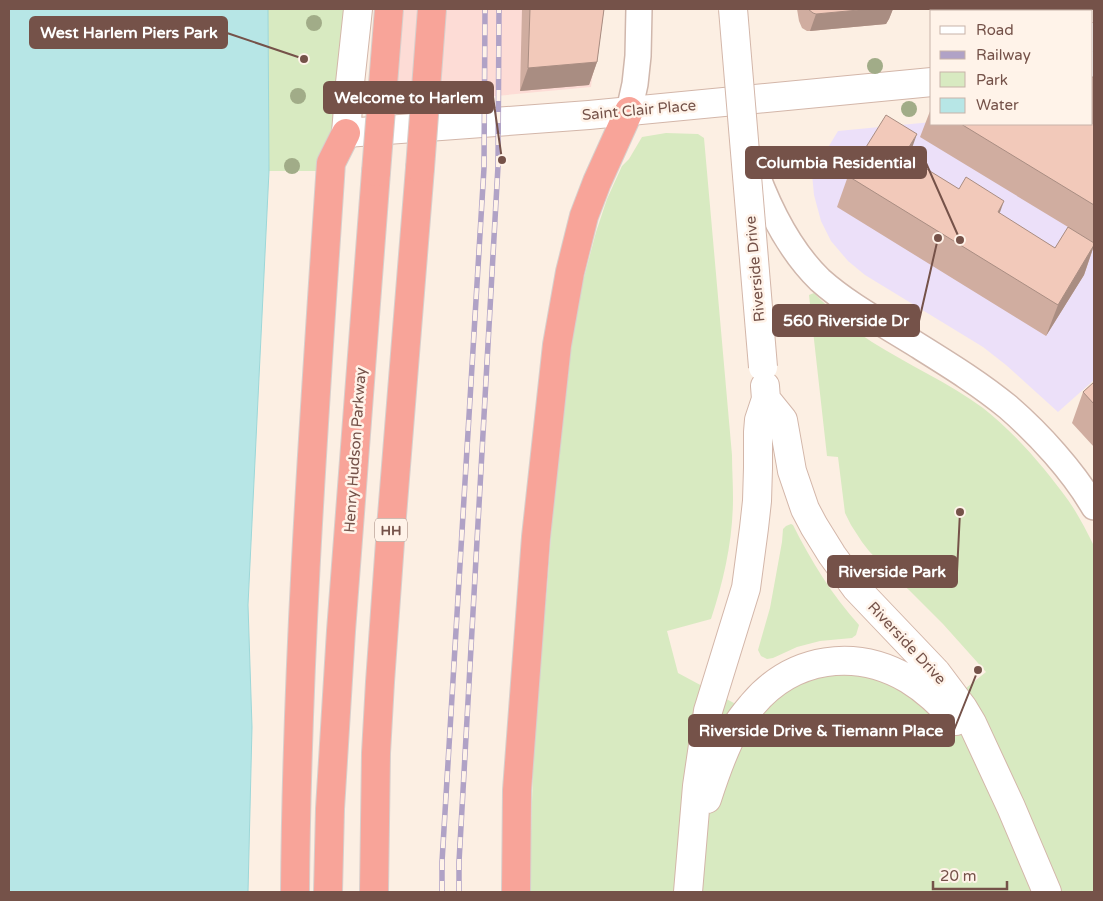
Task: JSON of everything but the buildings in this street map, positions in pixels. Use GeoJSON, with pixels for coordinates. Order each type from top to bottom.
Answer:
{"type":"FeatureCollection","features":[{"type":"Feature","properties":{"kind":"highway","name":"Henry Hudson Parkway"},"geometry":{"type":"LineString","coordinates":[[328,892],[330,808],[341,631],[389,9]]}},
{"type":"Feature","properties":{"kind":"highway","name":"HH"},"geometry":{"type":"LineString","coordinates":[[374,892],[376,754],[384,624],[432,9]]}},
{"type":"Feature","properties":{"kind":"highway"},"geometry":{"type":"LineString","coordinates":[[516,892],[517,790],[535,546],[557,345],[570,272],[584,216],[629,111]]}},
{"type":"Feature","properties":{"kind":"highway"},"geometry":{"type":"LineString","coordinates":[[295,892],[298,720],[311,465],[331,163],[356,132]]}},
{"type":"Feature","properties":{"kind":"main road"},"geometry":{"type":"LineString","coordinates":[[356,132],[350,83],[358,9]]}},
{"type":"Feature","properties":{"kind":"main road"},"geometry":{"type":"LineString","coordinates":[[356,132],[376,9]]}},
{"type":"Feature","properties":{"kind":"main road","name":"Riverside Drive"},"geometry":{"type":"LineString","coordinates":[[688,892],[697,786],[708,711],[746,588],[757,501],[759,420],[766,399],[733,9]]}},
{"type":"Feature","properties":{"kind":"main road","name":"Saint Clair Place"},"geometry":{"type":"LineString","coordinates":[[356,132],[629,111],[930,82]]}},
{"type":"Feature","properties":{"kind":"main road","name":"Riverside Drive"},"geometry":{"type":"LineString","coordinates":[[766,399],[783,420],[792,472],[805,509],[822,541],[856,588],[936,672],[963,708],[994,769],[1047,892]]}},
{"type":"Feature","properties":{"kind":"main road"},"geometry":{"type":"LineString","coordinates":[[692,844],[719,764],[738,724],[757,700],[770,688],[790,673],[805,667],[835,661],[856,661],[885,668],[907,678],[924,689],[950,714],[994,769]]}},
{"type":"Feature","properties":{"kind":"street"},"geometry":{"type":"LineString","coordinates":[[629,111],[635,84],[638,56],[639,9]]}},
{"type":"Feature","properties":{"kind":"street","name":"Riverside Drive"},"geometry":{"type":"LineString","coordinates":[[726,9],[733,101],[743,136],[766,198],[797,254],[840,297],[951,366],[1008,408],[1062,462],[1094,507]]}},
{"type":"Feature","properties":{"kind":"shaded area"},"geometry":{"type":"Polygon","coordinates":[[[385,9],[601,9],[591,87],[379,107],[385,9]]]}},
{"type":"Feature","properties":{"kind":"shaded area"},"geometry":{"type":"Polygon","coordinates":[[[1094,107],[1094,380],[1058,412],[983,347],[865,275],[848,261],[831,241],[821,221],[814,195],[812,174],[838,131],[930,122],[930,125],[1093,125],[1094,107]]]}},
{"type":"Feature","properties":{"kind":"green space"},"geometry":{"type":"Polygon","coordinates":[[[268,9],[346,9],[331,171],[269,171],[268,9]]]}},
{"type":"Feature","properties":{"kind":"green space"},"geometry":{"type":"Polygon","coordinates":[[[666,133],[698,134],[704,138],[732,455],[733,487],[733,513],[724,574],[711,619],[667,631],[678,673],[758,716],[774,698],[816,673],[883,676],[935,713],[986,672],[943,624],[869,551],[845,513],[838,457],[827,456],[809,295],[814,293],[864,337],[956,390],[995,418],[1039,463],[1059,488],[1075,511],[1094,546],[1094,892],[531,892],[535,707],[552,522],[577,304],[596,232],[607,199],[622,166],[629,159],[642,137],[666,133]]]}},
{"type":"Feature","properties":{"kind":"green space"},"geometry":{"type":"Polygon","coordinates":[[[791,524],[823,577],[859,625],[856,635],[852,638],[820,641],[797,647],[767,659],[761,656],[758,650],[770,608],[783,529],[791,524]]]}},
{"type":"Feature","properties":{"kind":"water"},"geometry":{"type":"Polygon","coordinates":[[[9,9],[268,9],[269,171],[248,605],[252,727],[248,892],[9,892],[9,9]]]}},
{"type":"Feature","properties":{"kind":"railway"},"geometry":{"type":"LineString","coordinates":[[442,892],[442,862],[484,168],[485,9]]}},
{"type":"Feature","properties":{"kind":"railway"},"geometry":{"type":"LineString","coordinates":[[459,892],[459,862],[498,166],[499,9]]}},
{"type":"Feature","properties":{"kind":"place","name":"West Harlem Piers Park"},"geometry":{"type":"Point","coordinates":[304,59]}},
{"type":"Feature","properties":{"kind":"place","name":"Welcome to Harlem"},"geometry":{"type":"Point","coordinates":[502,160]}},
{"type":"Feature","properties":{"kind":"place","name":"560 Riverside Dr"},"geometry":{"type":"Point","coordinates":[938,238]}},
{"type":"Feature","properties":{"kind":"place","name":"Columbia Residential"},"geometry":{"type":"Point","coordinates":[960,240]}},
{"type":"Feature","properties":{"kind":"place","name":"Riverside Park"},"geometry":{"type":"Point","coordinates":[960,512]}},
{"type":"Feature","properties":{"kind":"place","name":"Riverside Drive & Tiemann Place"},"geometry":{"type":"Point","coordinates":[978,670]}}]}
